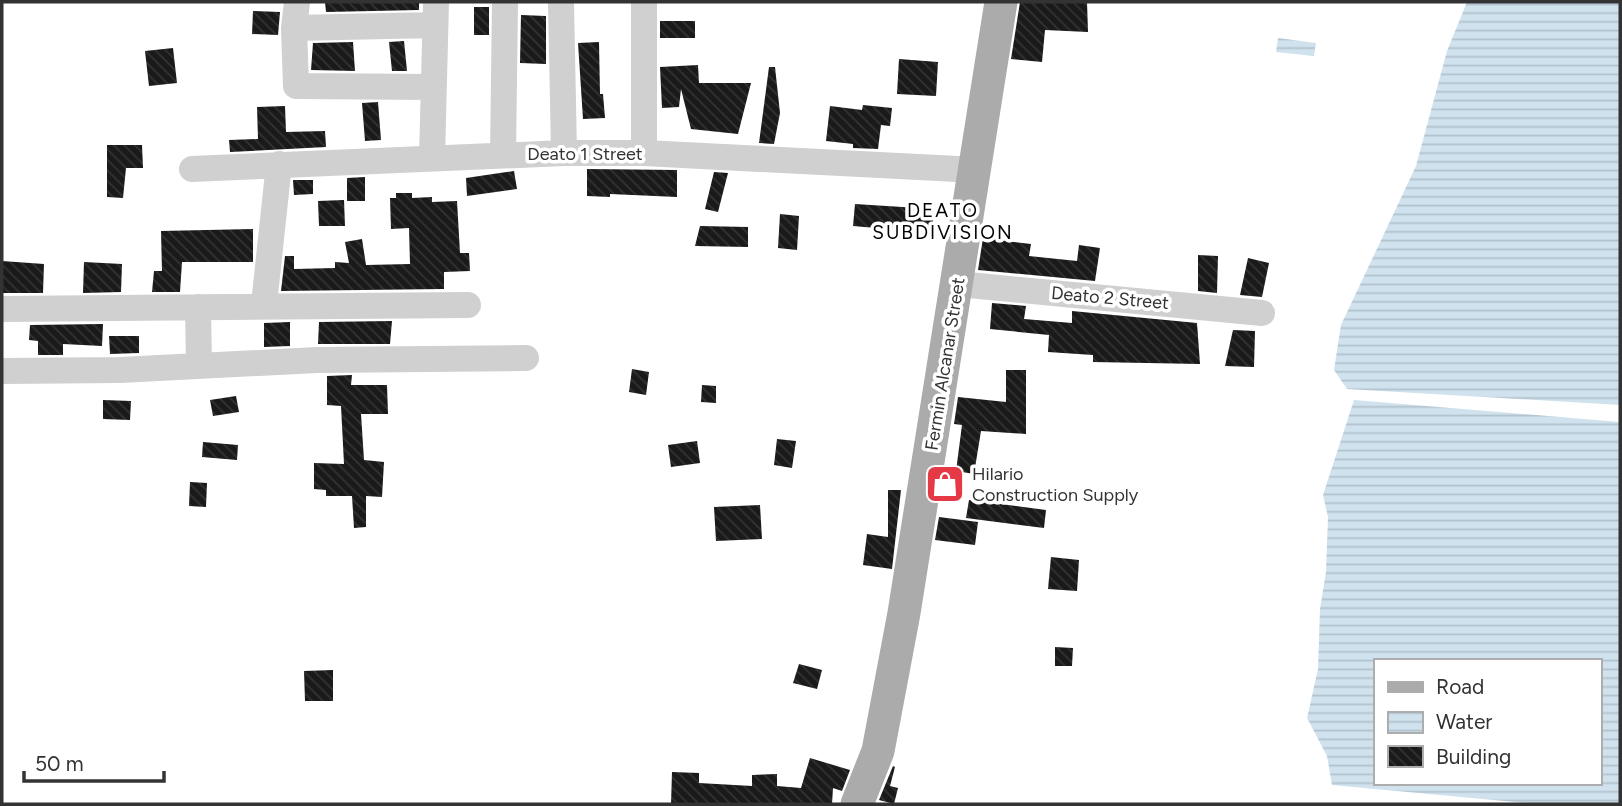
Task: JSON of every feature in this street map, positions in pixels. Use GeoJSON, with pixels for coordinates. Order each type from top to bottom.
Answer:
{"type":"FeatureCollection","features":[{"type":"Feature","properties":{"kind":"main road","name":"Fermin Alcanar Street"},"geometry":{"type":"LineString","coordinates":[[857,804],[880,738],[904,613],[977,170],[1001,2]]}},
{"type":"Feature","properties":{"kind":"street"},"geometry":{"type":"LineString","coordinates":[[297,2],[294,28],[296,86],[433,87]]}},
{"type":"Feature","properties":{"kind":"street"},"geometry":{"type":"LineString","coordinates":[[503,155],[505,2]]}},
{"type":"Feature","properties":{"kind":"street"},"geometry":{"type":"LineString","coordinates":[[561,2],[564,153]]}},
{"type":"Feature","properties":{"kind":"street"},"geometry":{"type":"LineString","coordinates":[[644,2],[645,153]]}},
{"type":"Feature","properties":{"kind":"street"},"geometry":{"type":"LineString","coordinates":[[294,28],[436,13],[432,158]]}},
{"type":"Feature","properties":{"kind":"street","name":"Deato 1 Street"},"geometry":{"type":"LineString","coordinates":[[192,169],[503,155],[645,153],[977,170]]}},
{"type":"Feature","properties":{"kind":"street"},"geometry":{"type":"LineString","coordinates":[[264,304],[279,164]]}},
{"type":"Feature","properties":{"kind":"street","name":"Deato 2 Street"},"geometry":{"type":"LineString","coordinates":[[958,284],[1262,313]]}},
{"type":"Feature","properties":{"kind":"street"},"geometry":{"type":"LineString","coordinates":[[2,309],[264,304],[468,304]]}},
{"type":"Feature","properties":{"kind":"street"},"geometry":{"type":"LineString","coordinates":[[198,307],[198,366]]}},
{"type":"Feature","properties":{"kind":"street"},"geometry":{"type":"LineString","coordinates":[[2,371],[317,360],[526,358]]}},
{"type":"Feature","properties":{"kind":"water"},"geometry":{"type":"Polygon","coordinates":[[[1467,2],[1620,2],[1620,405],[1347,389],[1334,370],[1341,325],[1416,166],[1447,51],[1467,2]]]}},
{"type":"Feature","properties":{"kind":"water"},"geometry":{"type":"Polygon","coordinates":[[[1278,38],[1316,43],[1314,56],[1276,52],[1278,38]]]}},
{"type":"Feature","properties":{"kind":"water"},"geometry":{"type":"Polygon","coordinates":[[[1354,400],[1620,422],[1620,804],[1537,804],[1332,785],[1327,756],[1307,718],[1318,669],[1328,517],[1323,495],[1354,400]]]}},
{"type":"Feature","properties":{"kind":"building"},"geometry":{"type":"Polygon","coordinates":[[[325,2],[419,2],[419,10],[326,12],[325,2]]]}},
{"type":"Feature","properties":{"kind":"building"},"geometry":{"type":"Polygon","coordinates":[[[1020,2],[1087,2],[1088,32],[1045,30],[1042,62],[1011,59],[1020,2]]]}},
{"type":"Feature","properties":{"kind":"building"},"geometry":{"type":"Polygon","coordinates":[[[474,7],[489,7],[489,35],[474,35],[474,7]]]}},
{"type":"Feature","properties":{"kind":"building"},"geometry":{"type":"Polygon","coordinates":[[[253,11],[280,12],[278,35],[252,34],[253,11]]]}},
{"type":"Feature","properties":{"kind":"building"},"geometry":{"type":"Polygon","coordinates":[[[521,15],[546,16],[546,64],[520,63],[521,15]]]}},
{"type":"Feature","properties":{"kind":"building"},"geometry":{"type":"Polygon","coordinates":[[[660,21],[695,21],[695,38],[660,38],[660,21]]]}},
{"type":"Feature","properties":{"kind":"building"},"geometry":{"type":"Polygon","coordinates":[[[404,41],[407,71],[392,71],[389,42],[404,41]]]}},
{"type":"Feature","properties":{"kind":"building"},"geometry":{"type":"Polygon","coordinates":[[[353,42],[355,71],[311,70],[313,43],[353,42]]]}},
{"type":"Feature","properties":{"kind":"building"},"geometry":{"type":"Polygon","coordinates":[[[599,42],[600,94],[603,94],[605,118],[583,119],[578,43],[599,42]]]}},
{"type":"Feature","properties":{"kind":"building"},"geometry":{"type":"Polygon","coordinates":[[[173,48],[177,83],[149,86],[145,51],[173,48]]]}},
{"type":"Feature","properties":{"kind":"building"},"geometry":{"type":"Polygon","coordinates":[[[899,59],[938,62],[936,96],[897,94],[899,59]]]}},
{"type":"Feature","properties":{"kind":"building"},"geometry":{"type":"Polygon","coordinates":[[[698,65],[699,83],[751,83],[738,134],[691,129],[681,89],[679,107],[662,108],[660,67],[698,65]]]}},
{"type":"Feature","properties":{"kind":"building"},"geometry":{"type":"Polygon","coordinates":[[[769,67],[775,67],[780,113],[774,144],[759,143],[769,67]]]}},
{"type":"Feature","properties":{"kind":"building"},"geometry":{"type":"Polygon","coordinates":[[[378,102],[381,140],[365,141],[362,103],[378,102]]]}},
{"type":"Feature","properties":{"kind":"building"},"geometry":{"type":"Polygon","coordinates":[[[863,105],[892,108],[890,126],[881,125],[878,149],[853,148],[853,144],[826,141],[830,106],[862,110],[863,105]]]}},
{"type":"Feature","properties":{"kind":"building"},"geometry":{"type":"Polygon","coordinates":[[[285,106],[286,132],[325,131],[326,147],[230,152],[229,140],[258,139],[257,107],[285,106]]]}},
{"type":"Feature","properties":{"kind":"building"},"geometry":{"type":"Polygon","coordinates":[[[107,145],[142,145],[143,168],[126,168],[123,198],[107,197],[107,145]]]}},
{"type":"Feature","properties":{"kind":"building"},"geometry":{"type":"Polygon","coordinates":[[[587,169],[677,170],[677,197],[610,194],[610,197],[587,196],[587,169]]]}},
{"type":"Feature","properties":{"kind":"building"},"geometry":{"type":"Polygon","coordinates":[[[514,171],[517,189],[467,196],[466,178],[514,171]]]}},
{"type":"Feature","properties":{"kind":"building"},"geometry":{"type":"Polygon","coordinates":[[[714,172],[728,173],[718,212],[705,209],[714,172]]]}},
{"type":"Feature","properties":{"kind":"building"},"geometry":{"type":"Polygon","coordinates":[[[365,177],[365,201],[347,201],[347,178],[365,177]]]}},
{"type":"Feature","properties":{"kind":"building"},"geometry":{"type":"Polygon","coordinates":[[[293,180],[313,180],[313,194],[294,195],[293,180]]]}},
{"type":"Feature","properties":{"kind":"building"},"geometry":{"type":"Polygon","coordinates":[[[396,193],[412,193],[412,198],[432,197],[432,202],[457,201],[460,253],[469,253],[470,271],[444,272],[444,289],[281,291],[285,256],[294,256],[294,269],[335,268],[335,262],[349,263],[345,242],[362,239],[366,265],[410,264],[409,228],[391,229],[390,198],[396,198],[396,193]]]}},
{"type":"Feature","properties":{"kind":"building"},"geometry":{"type":"Polygon","coordinates":[[[344,200],[345,226],[319,226],[318,201],[344,200]]]}},
{"type":"Feature","properties":{"kind":"building"},"geometry":{"type":"Polygon","coordinates":[[[855,204],[934,209],[932,233],[853,226],[855,204]]]}},
{"type":"Feature","properties":{"kind":"building"},"geometry":{"type":"Polygon","coordinates":[[[780,214],[799,216],[797,250],[778,248],[780,214]]]}},
{"type":"Feature","properties":{"kind":"building"},"geometry":{"type":"Polygon","coordinates":[[[700,226],[748,227],[748,247],[695,246],[700,226]]]}},
{"type":"Feature","properties":{"kind":"building"},"geometry":{"type":"Polygon","coordinates":[[[253,229],[253,262],[182,262],[180,292],[152,292],[154,271],[162,271],[161,231],[253,229]]]}},
{"type":"Feature","properties":{"kind":"building"},"geometry":{"type":"Polygon","coordinates":[[[983,238],[1031,244],[1029,256],[1077,261],[1079,245],[1100,248],[1095,281],[978,270],[983,238]]]}},
{"type":"Feature","properties":{"kind":"building"},"geometry":{"type":"Polygon","coordinates":[[[1198,255],[1218,256],[1217,293],[1198,291],[1198,255]]]}},
{"type":"Feature","properties":{"kind":"building"},"geometry":{"type":"Polygon","coordinates":[[[1248,258],[1269,263],[1262,297],[1240,295],[1248,258]]]}},
{"type":"Feature","properties":{"kind":"building"},"geometry":{"type":"Polygon","coordinates":[[[2,261],[44,264],[43,293],[2,293],[2,261]]]}},
{"type":"Feature","properties":{"kind":"building"},"geometry":{"type":"Polygon","coordinates":[[[84,262],[122,264],[121,292],[83,293],[84,262]]]}},
{"type":"Feature","properties":{"kind":"building"},"geometry":{"type":"Polygon","coordinates":[[[992,303],[1026,306],[1024,319],[1072,323],[1072,311],[1197,323],[1200,364],[1093,362],[1093,355],[1048,352],[1049,335],[990,329],[992,303]]]}},
{"type":"Feature","properties":{"kind":"building"},"geometry":{"type":"Polygon","coordinates":[[[392,321],[390,344],[318,344],[319,322],[392,321]]]}},
{"type":"Feature","properties":{"kind":"building"},"geometry":{"type":"Polygon","coordinates":[[[290,322],[290,346],[264,347],[264,323],[290,322]]]}},
{"type":"Feature","properties":{"kind":"building"},"geometry":{"type":"Polygon","coordinates":[[[103,324],[102,346],[63,344],[63,355],[38,355],[38,341],[29,340],[30,325],[103,324]]]}},
{"type":"Feature","properties":{"kind":"building"},"geometry":{"type":"Polygon","coordinates":[[[1233,330],[1255,331],[1254,367],[1225,366],[1233,330]]]}},
{"type":"Feature","properties":{"kind":"building"},"geometry":{"type":"Polygon","coordinates":[[[109,336],[139,336],[139,353],[110,354],[109,336]]]}},
{"type":"Feature","properties":{"kind":"building"},"geometry":{"type":"Polygon","coordinates":[[[632,369],[649,372],[646,395],[629,392],[632,369]]]}},
{"type":"Feature","properties":{"kind":"building"},"geometry":{"type":"Polygon","coordinates":[[[1006,370],[1026,370],[1026,434],[981,431],[974,474],[956,471],[962,425],[954,424],[958,397],[1006,402],[1006,370]]]}},
{"type":"Feature","properties":{"kind":"building"},"geometry":{"type":"Polygon","coordinates":[[[352,375],[351,385],[387,385],[388,414],[361,414],[364,460],[384,462],[382,497],[366,496],[366,527],[354,528],[352,496],[326,496],[326,490],[314,489],[314,463],[344,464],[341,406],[327,405],[327,376],[352,375]]]}},
{"type":"Feature","properties":{"kind":"building"},"geometry":{"type":"Polygon","coordinates":[[[702,385],[716,386],[716,403],[701,402],[702,385]]]}},
{"type":"Feature","properties":{"kind":"building"},"geometry":{"type":"Polygon","coordinates":[[[236,396],[239,412],[213,416],[210,400],[236,396]]]}},
{"type":"Feature","properties":{"kind":"building"},"geometry":{"type":"Polygon","coordinates":[[[103,400],[131,401],[130,420],[103,419],[103,400]]]}},
{"type":"Feature","properties":{"kind":"building"},"geometry":{"type":"Polygon","coordinates":[[[777,439],[796,441],[792,468],[774,465],[777,439]]]}},
{"type":"Feature","properties":{"kind":"building"},"geometry":{"type":"Polygon","coordinates":[[[697,441],[700,463],[671,467],[668,445],[697,441]]]}},
{"type":"Feature","properties":{"kind":"building"},"geometry":{"type":"Polygon","coordinates":[[[203,442],[238,445],[237,460],[202,457],[203,442]]]}},
{"type":"Feature","properties":{"kind":"building"},"geometry":{"type":"Polygon","coordinates":[[[190,482],[207,483],[206,507],[189,506],[190,482]]]}},
{"type":"Feature","properties":{"kind":"building"},"geometry":{"type":"Polygon","coordinates":[[[888,490],[901,490],[892,569],[863,565],[867,534],[888,537],[888,490]]]}},
{"type":"Feature","properties":{"kind":"building"},"geometry":{"type":"Polygon","coordinates":[[[969,500],[1046,510],[1044,528],[966,518],[969,500]]]}},
{"type":"Feature","properties":{"kind":"building"},"geometry":{"type":"Polygon","coordinates":[[[760,505],[762,539],[716,541],[714,507],[760,505]]]}},
{"type":"Feature","properties":{"kind":"building"},"geometry":{"type":"Polygon","coordinates":[[[939,517],[978,522],[975,545],[935,540],[939,517]]]}},
{"type":"Feature","properties":{"kind":"building"},"geometry":{"type":"Polygon","coordinates":[[[1051,557],[1079,560],[1077,591],[1048,589],[1051,557]]]}},
{"type":"Feature","properties":{"kind":"building"},"geometry":{"type":"Polygon","coordinates":[[[1055,647],[1073,648],[1072,666],[1055,666],[1055,647]]]}},
{"type":"Feature","properties":{"kind":"building"},"geometry":{"type":"Polygon","coordinates":[[[799,664],[822,670],[817,689],[793,683],[799,664]]]}},
{"type":"Feature","properties":{"kind":"building"},"geometry":{"type":"Polygon","coordinates":[[[333,670],[333,701],[305,701],[304,671],[333,670]]]}},
{"type":"Feature","properties":{"kind":"building"},"geometry":{"type":"Polygon","coordinates":[[[810,758],[850,770],[842,791],[833,788],[832,804],[671,804],[672,772],[699,773],[699,783],[752,786],[752,775],[777,774],[777,786],[801,788],[810,758]]]}},
{"type":"Feature","properties":{"kind":"building"},"geometry":{"type":"Polygon","coordinates":[[[893,766],[895,767],[890,786],[898,788],[894,804],[879,800],[893,766]]]}},
{"type":"Feature","properties":{"kind":"place","name":"Hilario Construction Supply"},"geometry":{"type":"Point","coordinates":[945,484]}},
{"type":"Feature","properties":{"kind":"district","name":"DEATO SUBDIVISION"},"geometry":{"type":"Point","coordinates":[943,221]}}]}
